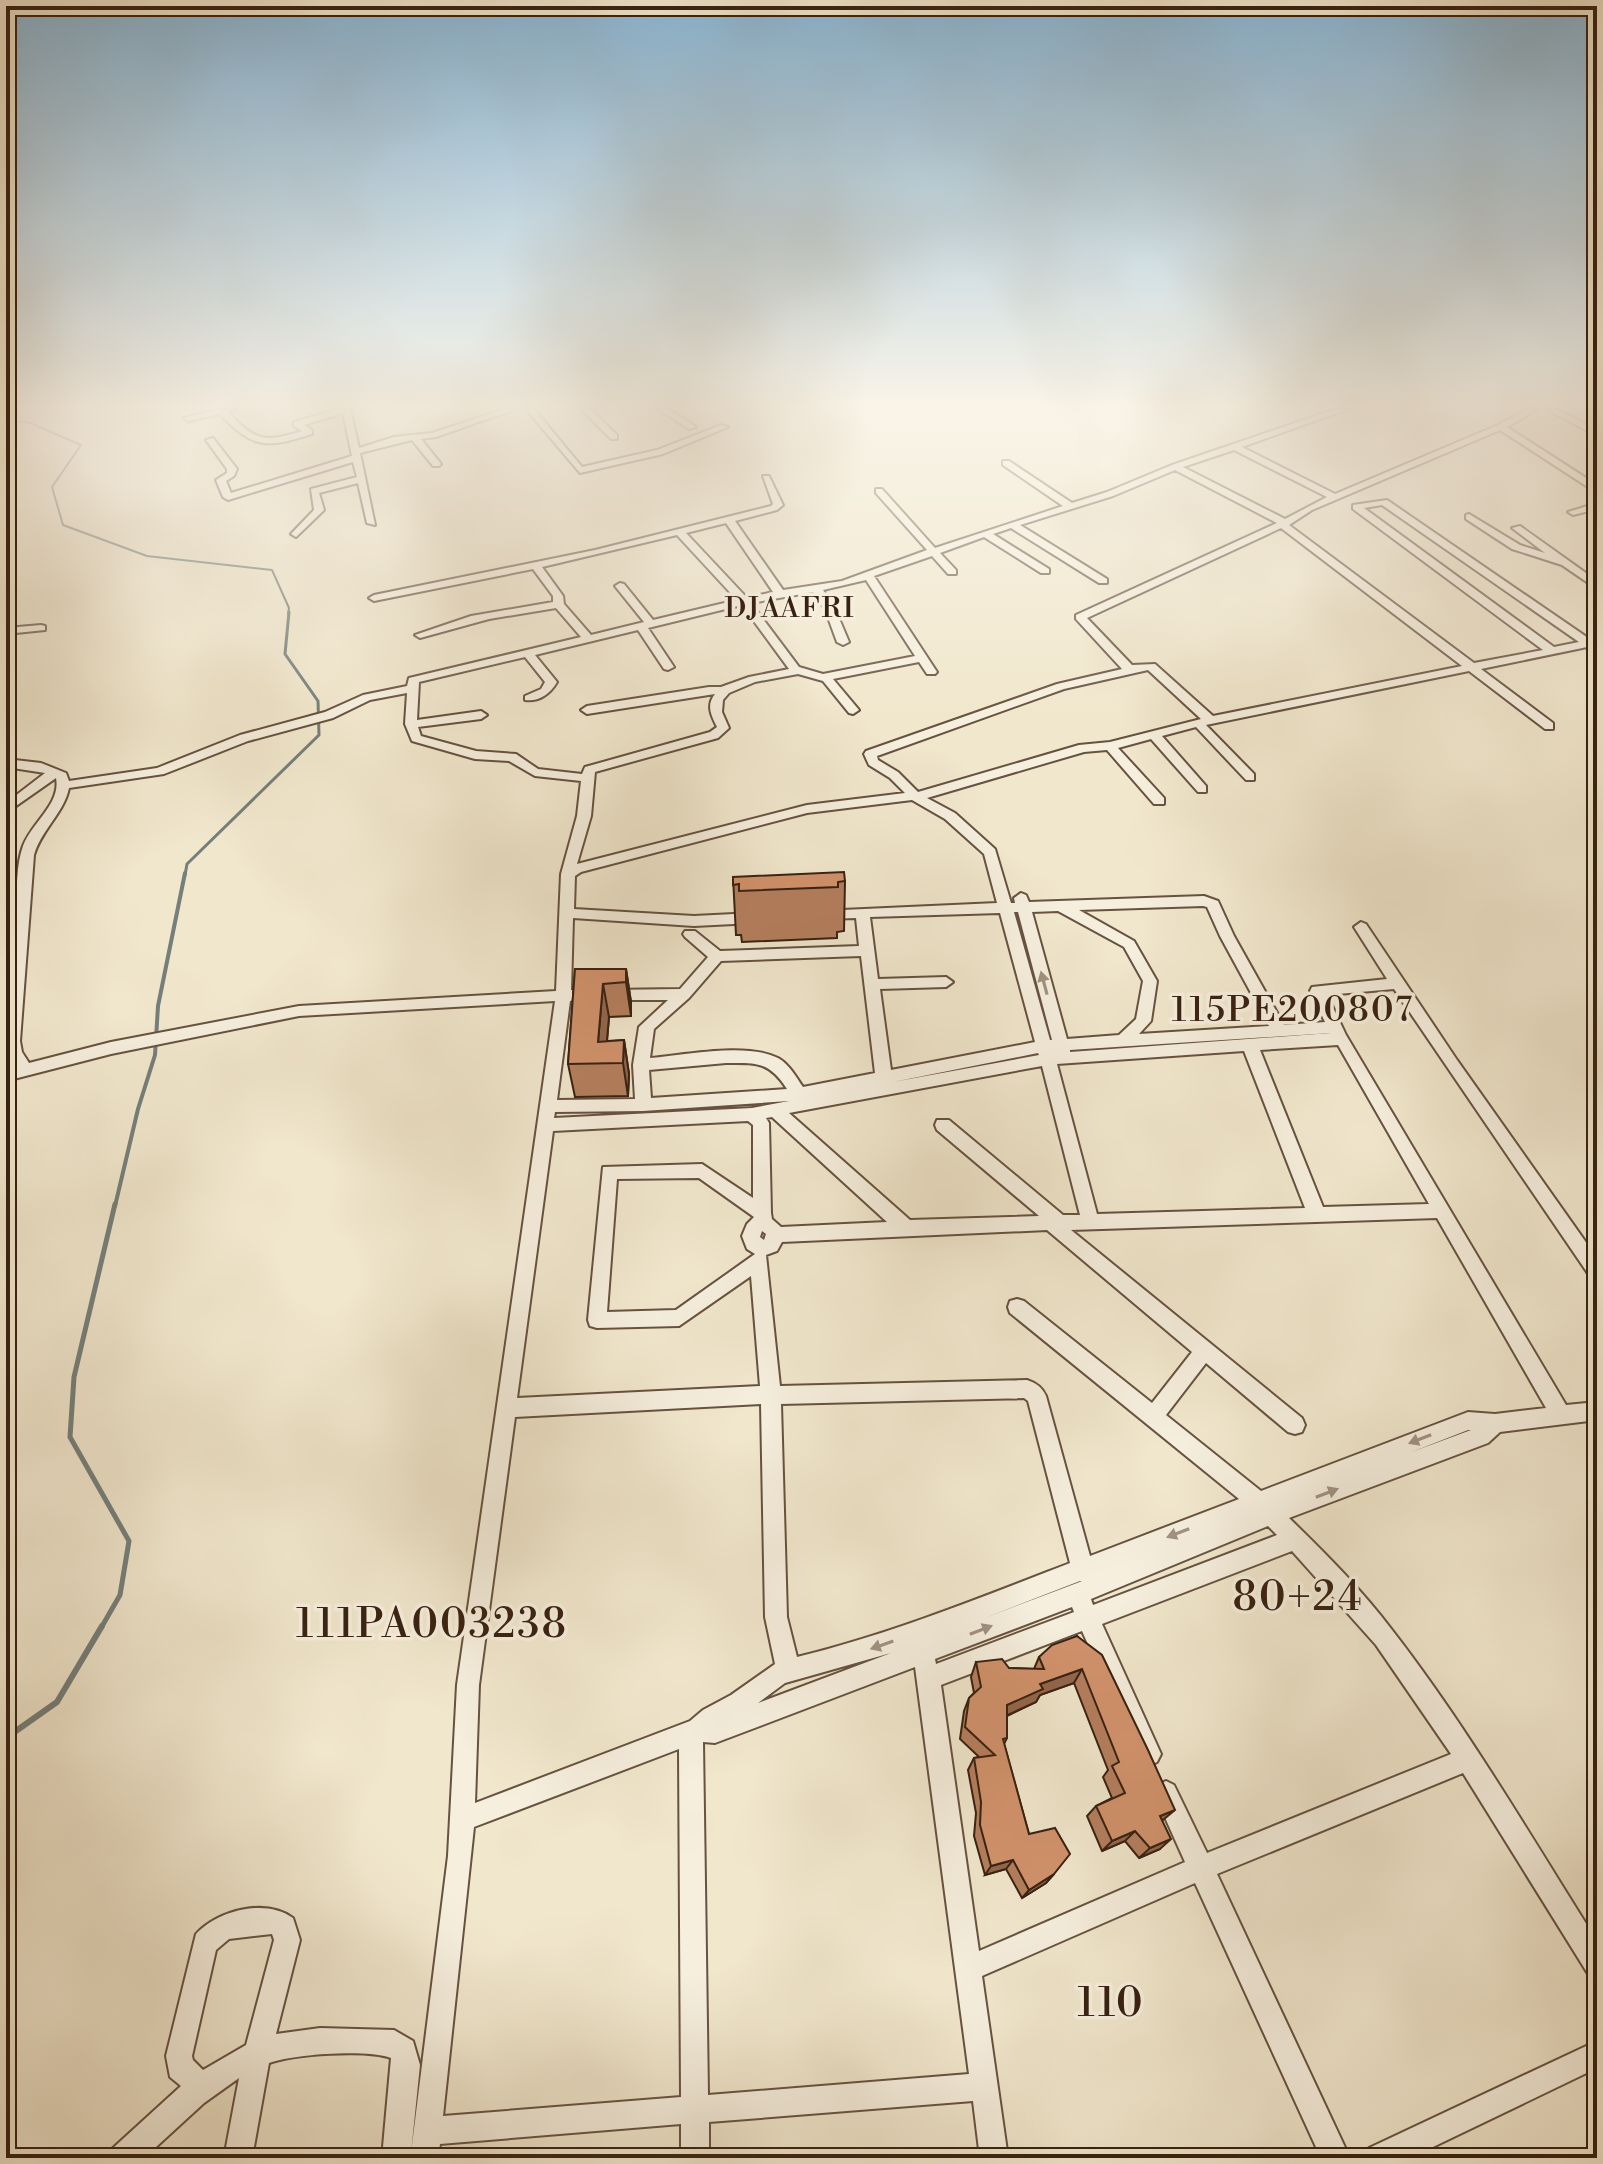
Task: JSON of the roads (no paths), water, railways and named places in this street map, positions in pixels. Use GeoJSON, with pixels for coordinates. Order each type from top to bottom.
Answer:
{"type":"FeatureCollection","features":[{"type":"Feature","properties":{"kind":"street"},"geometry":{"type":"LineString","coordinates":[[296,534],[319,510]]}},
{"type":"Feature","properties":{"kind":"street"},"geometry":{"type":"LineString","coordinates":[[369,510],[372,523]]}},
{"type":"Feature","properties":{"kind":"street"},"geometry":{"type":"LineString","coordinates":[[374,598],[536,565],[759,510]]}},
{"type":"Feature","properties":{"kind":"street"},"geometry":{"type":"LineString","coordinates":[[896,510],[952,572]]}},
{"type":"Feature","properties":{"kind":"street"},"geometry":{"type":"LineString","coordinates":[[587,778],[535,772],[512,757],[475,755],[416,738],[411,724],[413,680],[587,637],[869,576],[985,533],[1059,510]]}},
{"type":"Feature","properties":{"kind":"street"},"geometry":{"type":"LineString","coordinates":[[1256,510],[1283,524],[1549,726]]}},
{"type":"Feature","properties":{"kind":"street"},"geometry":{"type":"LineString","coordinates":[[1130,669],[1080,617],[1309,510]]}},
{"type":"Feature","properties":{"kind":"street"},"geometry":{"type":"LineString","coordinates":[[1360,510],[1553,652]]}},
{"type":"Feature","properties":{"kind":"street"},"geometry":{"type":"LineString","coordinates":[[1396,510],[1593,643]]}},
{"type":"Feature","properties":{"kind":"street"},"geometry":{"type":"LineString","coordinates":[[1573,512],[1581,510]]}},
{"type":"Feature","properties":{"kind":"street"},"geometry":{"type":"LineString","coordinates":[[1469,517],[1513,545],[1565,563]]}},
{"type":"Feature","properties":{"kind":"street"},"geometry":{"type":"LineString","coordinates":[[728,518],[780,594]]}},
{"type":"Feature","properties":{"kind":"street"},"geometry":{"type":"LineString","coordinates":[[1014,526],[1103,581]]}},
{"type":"Feature","properties":{"kind":"street"},"geometry":{"type":"LineString","coordinates":[[1517,528],[1597,586]]}},
{"type":"Feature","properties":{"kind":"street"},"geometry":{"type":"LineString","coordinates":[[679,532],[745,602],[806,675],[826,678],[922,658]]}},
{"type":"Feature","properties":{"kind":"street"},"geometry":{"type":"LineString","coordinates":[[985,533],[1045,571]]}},
{"type":"Feature","properties":{"kind":"street"},"geometry":{"type":"LineString","coordinates":[[536,565],[558,596],[559,605],[587,637]]}},
{"type":"Feature","properties":{"kind":"street"},"geometry":{"type":"LineString","coordinates":[[869,576],[931,672]]}},
{"type":"Feature","properties":{"kind":"street"},"geometry":{"type":"LineString","coordinates":[[620,586],[668,667]]}},
{"type":"Feature","properties":{"kind":"street"},"geometry":{"type":"LineString","coordinates":[[816,588],[830,609],[843,642]]}},
{"type":"Feature","properties":{"kind":"street"},"geometry":{"type":"LineString","coordinates":[[420,635],[458,622],[559,605]]}},
{"type":"Feature","properties":{"kind":"street"},"geometry":{"type":"LineString","coordinates":[[6,631],[41,628]]}},
{"type":"Feature","properties":{"kind":"street"},"geometry":{"type":"LineString","coordinates":[[568,874],[576,869],[807,809],[916,797],[1083,748],[1110,746],[1204,722],[1593,643]]}},
{"type":"Feature","properties":{"kind":"street"},"geometry":{"type":"LineString","coordinates":[[528,653],[551,682],[546,691],[529,698]]}},
{"type":"Feature","properties":{"kind":"street"},"geometry":{"type":"LineString","coordinates":[[1055,1052],[990,852],[950,816],[916,797],[894,775],[873,762],[870,754],[897,747],[1061,686],[1151,666],[1250,777]]}},
{"type":"Feature","properties":{"kind":"street"},"geometry":{"type":"LineString","coordinates":[[799,670],[746,681],[722,691],[717,695],[715,713],[723,728],[720,732],[592,768],[587,778],[584,816],[568,874],[563,995],[547,1125],[468,1685],[463,1819],[426,2144],[695,2109],[985,2086]]}},
{"type":"Feature","properties":{"kind":"street"},"geometry":{"type":"LineString","coordinates":[[826,678],[853,710]]}},
{"type":"Feature","properties":{"kind":"street"},"geometry":{"type":"LineString","coordinates":[[65,785],[160,771],[244,738],[329,715],[367,697],[412,689]]}},
{"type":"Feature","properties":{"kind":"street"},"geometry":{"type":"LineString","coordinates":[[587,710],[709,690],[722,691]]}},
{"type":"Feature","properties":{"kind":"street"},"geometry":{"type":"LineString","coordinates":[[411,724],[481,715]]}},
{"type":"Feature","properties":{"kind":"street"},"geometry":{"type":"LineString","coordinates":[[1155,736],[1202,789]]}},
{"type":"Feature","properties":{"kind":"street"},"geometry":{"type":"LineString","coordinates":[[1110,746],[1159,801]]}},
{"type":"Feature","properties":{"kind":"street"},"geometry":{"type":"LineString","coordinates":[[6,763],[32,765],[54,773],[62,776],[65,785],[61,799],[30,841],[12,1045],[25,1070]]}},
{"type":"Feature","properties":{"kind":"street"},"geometry":{"type":"LineString","coordinates":[[7,806],[54,773]]}},
{"type":"Feature","properties":{"kind":"street"},"geometry":{"type":"LineString","coordinates":[[1005,902],[862,912],[814,910],[1005,902],[1121,898],[1204,901],[1213,904],[1227,936],[1279,1030]]}},
{"type":"Feature","properties":{"kind":"street"},"geometry":{"type":"LineString","coordinates":[[1022,902],[1060,905],[1121,898]]}},
{"type":"Feature","properties":{"kind":"street"},"geometry":{"type":"LineString","coordinates":[[1022,902],[1091,1223]]}},
{"type":"Feature","properties":{"kind":"street"},"geometry":{"type":"LineString","coordinates":[[1060,905],[1129,944],[1150,981],[1143,1021],[1123,1041]]}},
{"type":"Feature","properties":{"kind":"street"},"geometry":{"type":"LineString","coordinates":[[568,909],[666,911],[769,913],[692,927],[568,909]]}},
{"type":"Feature","properties":{"kind":"street"},"geometry":{"type":"LineString","coordinates":[[862,912],[885,1082]]}},
{"type":"Feature","properties":{"kind":"street"},"geometry":{"type":"LineString","coordinates":[[6,917],[22,913]]}},
{"type":"Feature","properties":{"kind":"street"},"geometry":{"type":"LineString","coordinates":[[692,927],[717,956]]}},
{"type":"Feature","properties":{"kind":"street"},"geometry":{"type":"LineString","coordinates":[[1361,927],[1597,1273]]}},
{"type":"Feature","properties":{"kind":"street"},"geometry":{"type":"LineString","coordinates":[[643,1105],[641,1065],[647,1027],[684,994],[717,956],[868,951]]}},
{"type":"Feature","properties":{"kind":"street"},"geometry":{"type":"LineString","coordinates":[[872,984],[946,982]]}},
{"type":"Feature","properties":{"kind":"street"},"geometry":{"type":"LineString","coordinates":[[1398,983],[1317,991],[1440,1211],[1560,1413]]}},
{"type":"Feature","properties":{"kind":"street"},"geometry":{"type":"LineString","coordinates":[[6,1075],[111,1048],[318,1009],[563,995],[684,994]]}},
{"type":"Feature","properties":{"kind":"street"},"geometry":{"type":"LineString","coordinates":[[549,1106],[643,1105],[799,1094],[1123,1041],[1279,1030],[1339,1033]]}},
{"type":"Feature","properties":{"kind":"street"},"geometry":{"type":"LineString","coordinates":[[1055,1052],[1250,1046],[1339,1033]]}},
{"type":"Feature","properties":{"kind":"street"},"geometry":{"type":"LineString","coordinates":[[1250,1046],[1317,1215]]}},
{"type":"Feature","properties":{"kind":"street"},"geometry":{"type":"LineString","coordinates":[[641,1065],[745,1058],[770,1061],[783,1072],[799,1094]]}},
{"type":"Feature","properties":{"kind":"street"},"geometry":{"type":"LineString","coordinates":[[547,1125],[776,1111],[885,1082]]}},
{"type":"Feature","properties":{"kind":"street"},"geometry":{"type":"LineString","coordinates":[[776,1111],[906,1228]]}},
{"type":"Feature","properties":{"kind":"street"},"geometry":{"type":"LineString","coordinates":[[752,1114],[761,1123],[776,1617],[795,1667],[809,1679],[809,1694]]}},
{"type":"Feature","properties":{"kind":"street"},"geometry":{"type":"LineString","coordinates":[[943,1125],[1295,1425]]}},
{"type":"Feature","properties":{"kind":"street"},"geometry":{"type":"LineString","coordinates":[[765,1236],[702,1171],[609,1172],[597,1320],[679,1318],[765,1236],[906,1228],[1440,1211]]}},
{"type":"Feature","properties":{"kind":"street"},"geometry":{"type":"LineString","coordinates":[[1017,1307],[1265,1508],[1384,1637],[1468,1759],[1597,1965]]}},
{"type":"Feature","properties":{"kind":"street"},"geometry":{"type":"LineString","coordinates":[[1153,1417],[1205,1350]]}},
{"type":"Feature","properties":{"kind":"street"},"geometry":{"type":"LineString","coordinates":[[507,1408],[771,1395],[1027,1389],[1036,1396],[1088,1618],[1200,1868],[1336,2158]]}},
{"type":"Feature","properties":{"kind":"street"},"geometry":{"type":"LineString","coordinates":[[694,1732],[715,1731],[809,1694],[920,1643],[1265,1508],[1481,1436],[1495,1423],[1597,1411]]}},
{"type":"Feature","properties":{"kind":"street"},"geometry":{"type":"LineString","coordinates":[[929,1678],[1296,1539]]}},
{"type":"Feature","properties":{"kind":"street"},"geometry":{"type":"LineString","coordinates":[[463,1819],[694,1732],[764,1683],[795,1667],[920,1643]]}},
{"type":"Feature","properties":{"kind":"street"},"geometry":{"type":"LineString","coordinates":[[920,1643],[929,1678],[994,2158]]}},
{"type":"Feature","properties":{"kind":"street"},"geometry":{"type":"LineString","coordinates":[[764,1683],[767,1696],[775,1707]]}},
{"type":"Feature","properties":{"kind":"street"},"geometry":{"type":"LineString","coordinates":[[694,1732],[695,2158]]}},
{"type":"Feature","properties":{"kind":"street"},"geometry":{"type":"LineString","coordinates":[[970,1968],[1200,1868],[1468,1759]]}},
{"type":"Feature","properties":{"kind":"street"},"geometry":{"type":"LineString","coordinates":[[203,2088],[180,2067],[179,2056],[205,1943],[213,1932],[224,1926],[276,1921],[284,1927],[287,1940],[257,2054],[238,2158]]}},
{"type":"Feature","properties":{"kind":"street"},"geometry":{"type":"LineString","coordinates":[[123,2158],[203,2088],[257,2054],[279,2046],[318,2042],[394,2043],[403,2051],[406,2065],[396,2158]]}},
{"type":"Feature","properties":{"kind":"street"},"geometry":{"type":"LineString","coordinates":[[1379,2158],[1597,2054]]}},
{"type":"Feature","properties":{"kind":"waterway"},"geometry":{"type":"LineString","coordinates":[[59,510],[63,525],[147,556],[272,570],[289,608],[288,614]]}},
{"type":"Feature","properties":{"kind":"waterway"},"geometry":{"type":"LineString","coordinates":[[185,875],[187,864],[319,735],[318,701],[285,654],[289,612]]}},
{"type":"Feature","properties":{"kind":"waterway"},"geometry":{"type":"LineString","coordinates":[[115,1206],[138,1109],[155,1055],[158,1006],[185,873]]}},
{"type":"Feature","properties":{"kind":"waterway"},"geometry":{"type":"LineString","coordinates":[[101,1628],[120,1595],[129,1541],[70,1437],[74,1377],[115,1204]]}},
{"type":"Feature","properties":{"kind":"waterway"},"geometry":{"type":"LineString","coordinates":[[6,1738],[57,1702],[102,1626]]}},
{"type":"Feature","properties":{"kind":"district","name":"DJAAFRI"},"geometry":{"type":"Point","coordinates":[790,607]}},
{"type":"Feature","properties":{"kind":"district","name":"115PE200807"},"geometry":{"type":"Point","coordinates":[1293,1009]}},
{"type":"Feature","properties":{"kind":"district","name":"80+24"},"geometry":{"type":"Point","coordinates":[1298,1596]}},
{"type":"Feature","properties":{"kind":"district","name":"111PA003238"},"geometry":{"type":"Point","coordinates":[432,1623]}},
{"type":"Feature","properties":{"kind":"district","name":"110"},"geometry":{"type":"Point","coordinates":[1111,2002]}}]}
